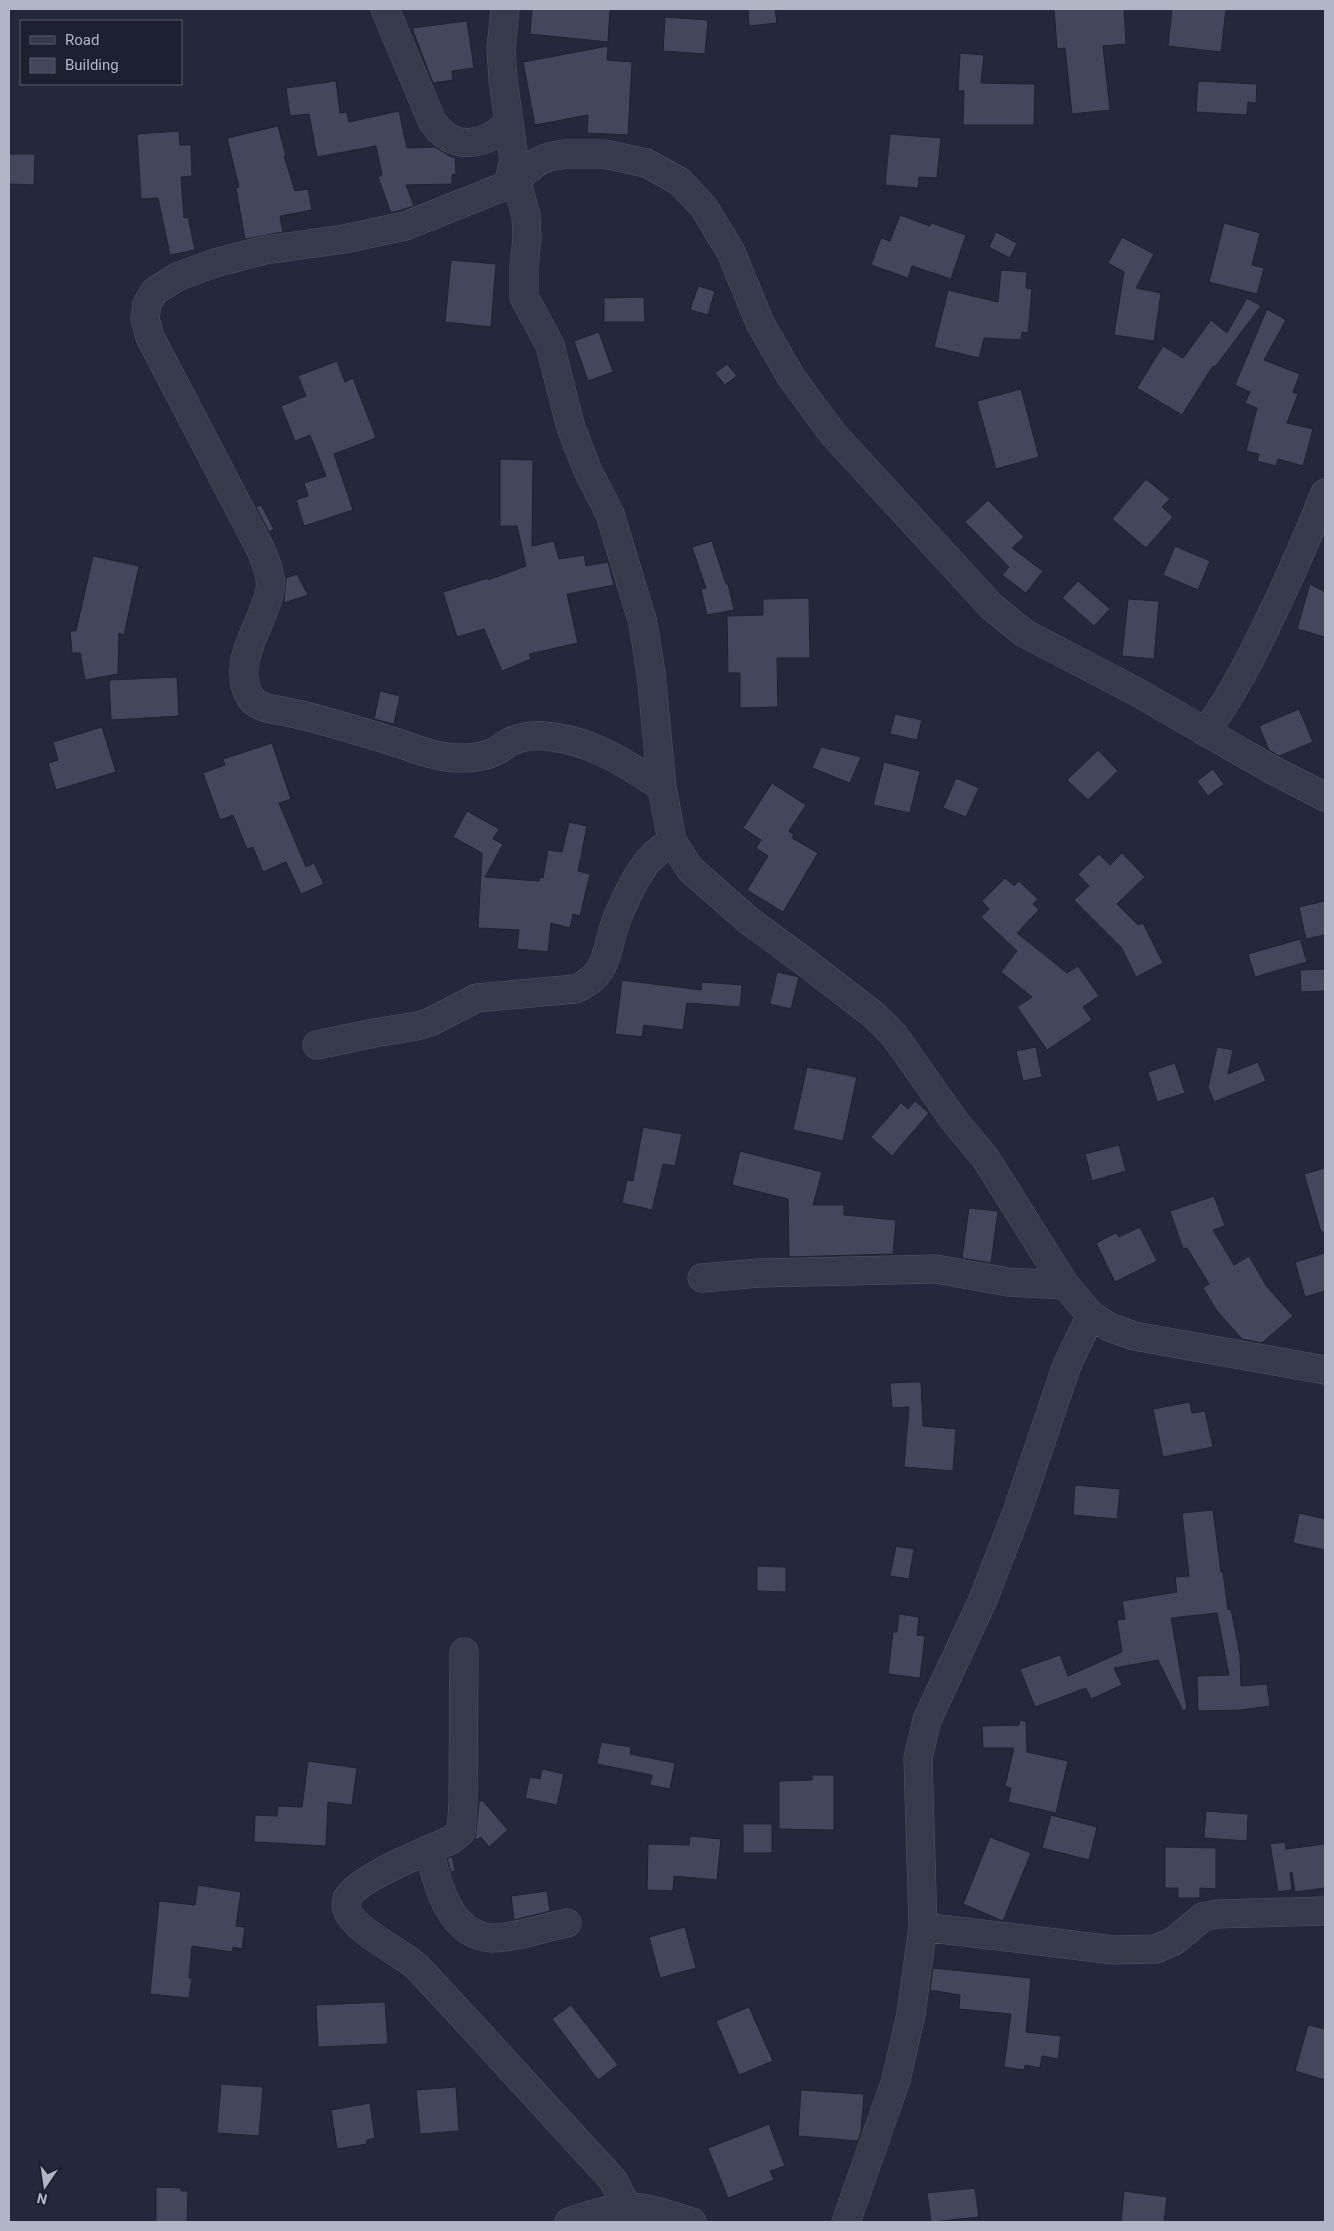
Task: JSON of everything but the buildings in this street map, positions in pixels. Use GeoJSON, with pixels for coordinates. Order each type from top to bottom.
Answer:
{"type":"FeatureCollection","features":[{"type":"Feature","properties":{"kind":"street"},"geometry":{"type":"LineString","coordinates":[[386,9],[432,121],[440,133],[449,139],[471,142],[510,129]]}},
{"type":"Feature","properties":{"kind":"street"},"geometry":{"type":"LineString","coordinates":[[505,9],[501,49],[514,160],[512,182],[526,216],[527,238],[524,297],[550,345],[571,428],[588,471],[610,514],[643,623],[651,673],[662,787],[672,841],[690,869],[748,920],[817,970],[875,1016],[894,1035],[986,1160],[1065,1285],[1091,1315],[1109,1327],[1134,1336],[1325,1370]]}},
{"type":"Feature","properties":{"kind":"street"},"geometry":{"type":"LineString","coordinates":[[510,129],[529,147],[564,154],[604,154],[646,163],[679,181],[703,206],[731,252],[760,323],[791,378],[833,434],[991,606],[1024,633],[1135,691],[1325,798]]}},
{"type":"Feature","properties":{"kind":"street"},"geometry":{"type":"LineString","coordinates":[[564,154],[539,161],[512,182],[405,226],[344,239],[264,250],[215,263],[177,277],[155,291],[147,304],[145,319],[150,337],[266,564],[270,576],[270,590],[251,641],[244,671],[247,692],[252,701],[262,707],[322,720],[437,755],[462,758],[481,757],[512,741],[537,735],[556,737],[595,748],[622,761],[662,787]]}},
{"type":"Feature","properties":{"kind":"street"},"geometry":{"type":"LineString","coordinates":[[1205,732],[1234,691],[1304,546],[1325,493]]}},
{"type":"Feature","properties":{"kind":"street"},"geometry":{"type":"LineString","coordinates":[[317,1046],[374,1033],[417,1026],[430,1022],[477,998],[576,989],[588,984],[604,966],[618,916],[638,876],[652,856],[672,841]]}},
{"type":"Feature","properties":{"kind":"street"},"geometry":{"type":"LineString","coordinates":[[702,1278],[759,1273],[936,1270],[1008,1282],[1065,1285]]}},
{"type":"Feature","properties":{"kind":"street"},"geometry":{"type":"LineString","coordinates":[[846,2222],[896,2080],[912,2014],[923,1927],[918,1758],[927,1720],[982,1602],[1018,1512],[1067,1365],[1091,1315]]}},
{"type":"Feature","properties":{"kind":"street"},"geometry":{"type":"LineString","coordinates":[[464,1652],[462,1825],[460,1832],[451,1840],[360,1884],[347,1899],[346,1909],[352,1920],[412,1962],[488,2041],[613,2180],[627,2207]]}},
{"type":"Feature","properties":{"kind":"street"},"geometry":{"type":"LineString","coordinates":[[430,1850],[436,1880],[445,1904],[465,1929],[478,1936],[493,1938],[567,1923]]}},
{"type":"Feature","properties":{"kind":"street"},"geometry":{"type":"LineString","coordinates":[[923,1927],[1114,1950],[1156,1949],[1174,1941],[1204,1917],[1210,1915],[1241,1912],[1325,1912]]}},
{"type":"Feature","properties":{"kind":"street"},"geometry":{"type":"LineString","coordinates":[[568,2222],[597,2213],[627,2207],[667,2214],[692,2222]]}}]}
